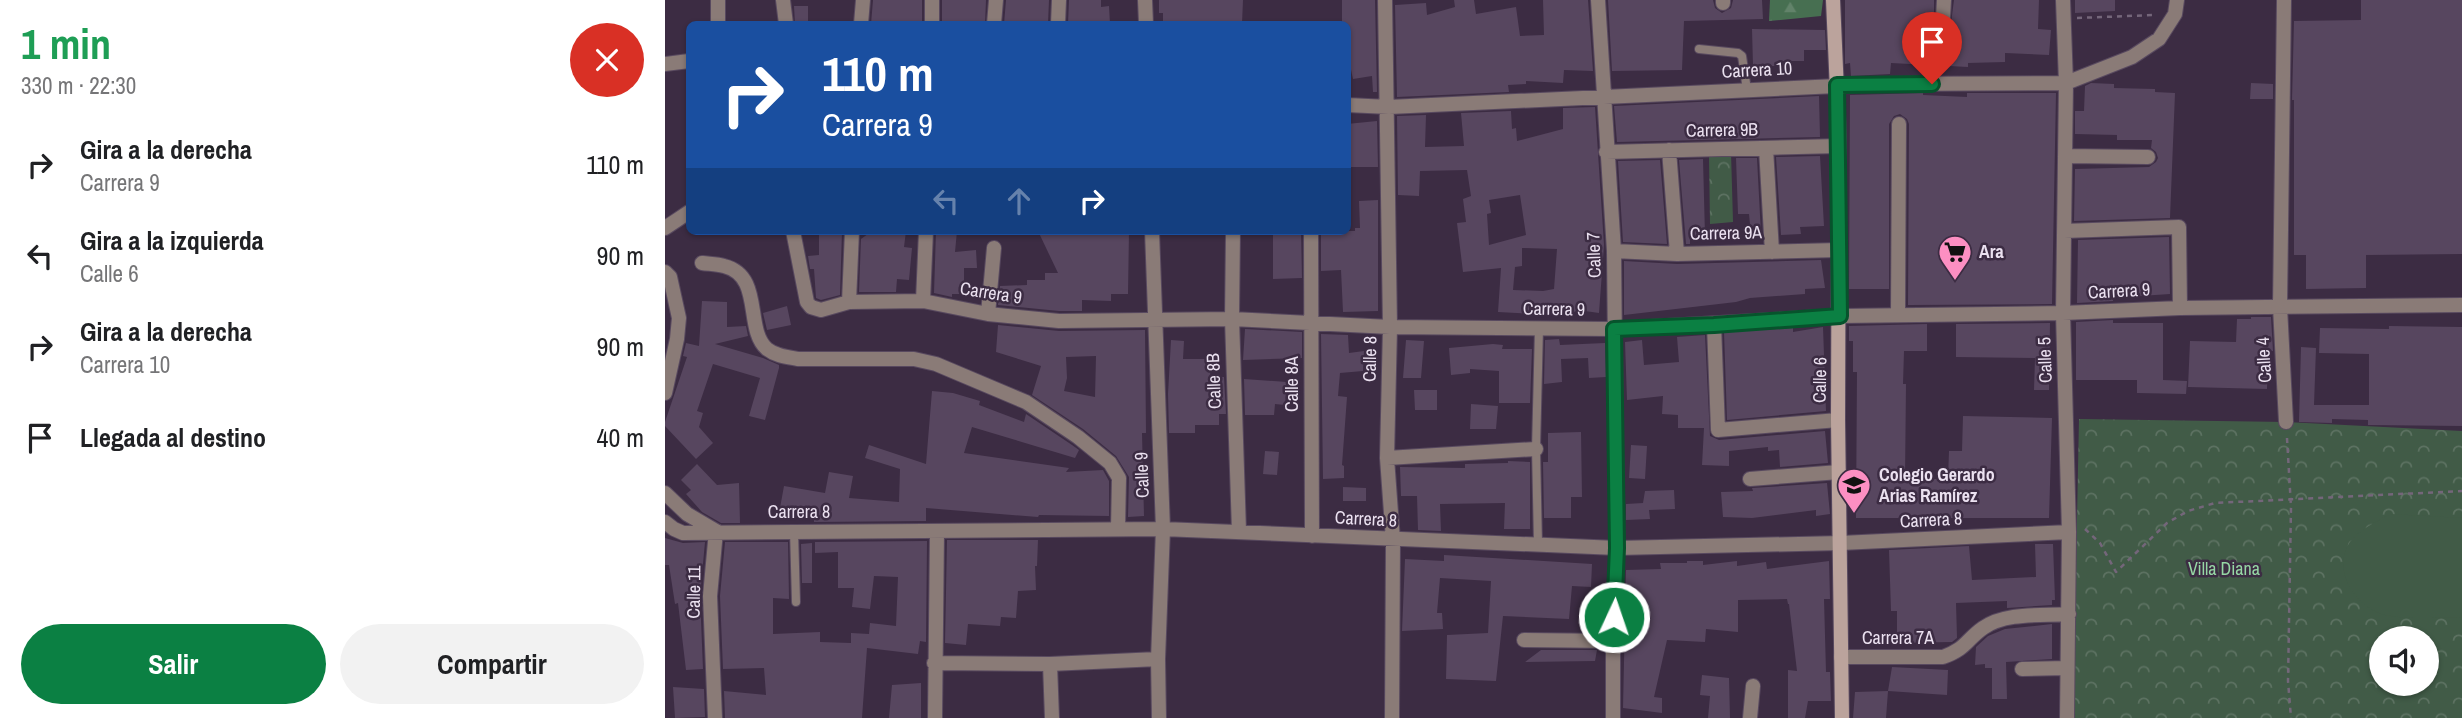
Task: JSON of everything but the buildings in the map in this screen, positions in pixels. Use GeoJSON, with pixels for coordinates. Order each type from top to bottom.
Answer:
{"type":"FeatureCollection","features":[{"type":"Feature","properties":{"kind":"main road","name":"Calle 6"},"geometry":{"type":"LineString","coordinates":[[1833,0],[1839,146],[1838,420],[1842,718]]}},
{"type":"Feature","properties":{"kind":"street"},"geometry":{"type":"LineString","coordinates":[[717,21],[718,0]]}},
{"type":"Feature","properties":{"kind":"street"},"geometry":{"type":"LineString","coordinates":[[783,0],[786,21]]}},
{"type":"Feature","properties":{"kind":"street"},"geometry":{"type":"LineString","coordinates":[[861,21],[863,0]]}},
{"type":"Feature","properties":{"kind":"street"},"geometry":{"type":"LineString","coordinates":[[932,0],[932,21]]}},
{"type":"Feature","properties":{"kind":"street"},"geometry":{"type":"LineString","coordinates":[[993,21],[996,0]]}},
{"type":"Feature","properties":{"kind":"street"},"geometry":{"type":"LineString","coordinates":[[1058,21],[1059,0]]}},
{"type":"Feature","properties":{"kind":"street"},"geometry":{"type":"LineString","coordinates":[[1145,0],[1146,21]]}},
{"type":"Feature","properties":{"kind":"street","name":"Calle 8"},"geometry":{"type":"LineString","coordinates":[[1385,0],[1390,327],[1387,458],[1393,540],[1392,718]]}},
{"type":"Feature","properties":{"kind":"street","name":"Calle 7"},"geometry":{"type":"LineString","coordinates":[[1598,0],[1602,98],[1614,251],[1617,548],[1613,718]]}},
{"type":"Feature","properties":{"kind":"street"},"geometry":{"type":"LineString","coordinates":[[1943,18],[1944,0]]}},
{"type":"Feature","properties":{"kind":"street","name":"Calle 5"},"geometry":{"type":"LineString","coordinates":[[2063,0],[2066,83],[2063,313],[2073,528],[2066,668],[2067,718]]}},
{"type":"Feature","properties":{"kind":"street","name":"Calle 4"},"geometry":{"type":"LineString","coordinates":[[2284,0],[2280,307],[2287,422]]}},
{"type":"Feature","properties":{"kind":"street","name":"Carrera 10"},"geometry":{"type":"LineString","coordinates":[[1351,105],[1388,107],[1837,85],[2066,83],[2132,57],[2159,39],[2176,7]]}},
{"type":"Feature","properties":{"kind":"street"},"geometry":{"type":"LineString","coordinates":[[665,64],[686,61]]}},
{"type":"Feature","properties":{"kind":"street"},"geometry":{"type":"LineString","coordinates":[[1898,315],[1899,124]]}},
{"type":"Feature","properties":{"kind":"street","name":"Carrera 9B"},"geometry":{"type":"LineString","coordinates":[[1607,152],[1839,146]]}},
{"type":"Feature","properties":{"kind":"street"},"geometry":{"type":"LineString","coordinates":[[1766,148],[1772,252]]}},
{"type":"Feature","properties":{"kind":"street"},"geometry":{"type":"LineString","coordinates":[[1669,150],[1677,254]]}},
{"type":"Feature","properties":{"kind":"street"},"geometry":{"type":"LineString","coordinates":[[2065,156],[2148,157]]}},
{"type":"Feature","properties":{"kind":"street"},"geometry":{"type":"LineString","coordinates":[[665,228],[686,214]]}},
{"type":"Feature","properties":{"kind":"street"},"geometry":{"type":"LineString","coordinates":[[2064,231],[2179,227],[2180,308]]}},
{"type":"Feature","properties":{"kind":"street","name":"Carrera 9"},"geometry":{"type":"LineString","coordinates":[[794,235],[807,302],[811,307],[821,310],[849,302],[923,301],[988,314],[1059,321],[1231,319],[1390,327],[1614,329],[1840,316],[2462,305]]}},
{"type":"Feature","properties":{"kind":"street"},"geometry":{"type":"LineString","coordinates":[[849,302],[852,235]]}},
{"type":"Feature","properties":{"kind":"street"},"geometry":{"type":"LineString","coordinates":[[923,301],[926,235]]}},
{"type":"Feature","properties":{"kind":"street","name":"Calle 9"},"geometry":{"type":"LineString","coordinates":[[1152,235],[1163,528],[1158,659],[1159,718]]}},
{"type":"Feature","properties":{"kind":"street","name":"Calle 8B"},"geometry":{"type":"LineString","coordinates":[[1233,235],[1231,319],[1239,531]]}},
{"type":"Feature","properties":{"kind":"street","name":"Calle 8A"},"geometry":{"type":"LineString","coordinates":[[1311,235],[1312,536]]}},
{"type":"Feature","properties":{"kind":"street"},"geometry":{"type":"LineString","coordinates":[[988,314],[994,248]]}},
{"type":"Feature","properties":{"kind":"street","name":"Carrera 9A"},"geometry":{"type":"LineString","coordinates":[[1614,251],[1677,254],[1839,250]]}},
{"type":"Feature","properties":{"kind":"street"},"geometry":{"type":"LineString","coordinates":[[702,263],[726,266],[740,275],[748,288],[754,307],[758,337],[767,348],[781,357],[914,359],[936,364],[1026,402],[1078,437],[1110,463],[1119,478],[1118,529]]}},
{"type":"Feature","properties":{"kind":"street"},"geometry":{"type":"LineString","coordinates":[[665,272],[670,278],[679,318],[665,393]]}},
{"type":"Feature","properties":{"kind":"street"},"geometry":{"type":"LineString","coordinates":[[1714,325],[1719,430],[1838,420]]}},
{"type":"Feature","properties":{"kind":"street"},"geometry":{"type":"LineString","coordinates":[[1387,458],[1536,449]]}},
{"type":"Feature","properties":{"kind":"street"},"geometry":{"type":"LineString","coordinates":[[1750,479],[1839,472]]}},
{"type":"Feature","properties":{"kind":"street"},"geometry":{"type":"LineString","coordinates":[[665,493],[687,514],[716,531]]}},
{"type":"Feature","properties":{"kind":"street","name":"Carrera 8"},"geometry":{"type":"LineString","coordinates":[[665,522],[674,530],[683,533],[1163,528],[1617,548],[1841,543],[2073,528]]}},
{"type":"Feature","properties":{"kind":"street","name":"Calle 11"},"geometry":{"type":"LineString","coordinates":[[715,718],[711,596],[716,531]]}},
{"type":"Feature","properties":{"kind":"street"},"geometry":{"type":"LineString","coordinates":[[935,718],[937,532]]}},
{"type":"Feature","properties":{"kind":"street","name":"Carrera 7A"},"geometry":{"type":"LineString","coordinates":[[1841,657],[1943,657],[1958,652],[1982,629],[2000,619],[2069,614]]}},
{"type":"Feature","properties":{"kind":"street"},"geometry":{"type":"LineString","coordinates":[[1524,640],[1613,641]]}},
{"type":"Feature","properties":{"kind":"street"},"geometry":{"type":"LineString","coordinates":[[934,663],[1050,664],[1158,659]]}},
{"type":"Feature","properties":{"kind":"street"},"geometry":{"type":"LineString","coordinates":[[1050,664],[1052,718]]}},
{"type":"Feature","properties":{"kind":"street"},"geometry":{"type":"LineString","coordinates":[[2022,669],[2066,668]]}},
{"type":"Feature","properties":{"kind":"street"},"geometry":{"type":"LineString","coordinates":[[1750,718],[1753,686]]}},
{"type":"Feature","properties":{"kind":"lane"},"geometry":{"type":"LineString","coordinates":[[1699,48],[1738,53],[1742,56],[1747,90]]}},
{"type":"Feature","properties":{"kind":"lane"},"geometry":{"type":"LineString","coordinates":[[1538,544],[1536,449],[1539,328]]}},
{"type":"Feature","properties":{"kind":"lane"},"geometry":{"type":"LineString","coordinates":[[793,531],[796,602]]}},
{"type":"Feature","properties":{"kind":"path"},"geometry":{"type":"LineString","coordinates":[[2063,18],[2176,7]]}},
{"type":"Feature","properties":{"kind":"path"},"geometry":{"type":"LineString","coordinates":[[2287,422],[2291,500],[2288,681],[2291,718]]}},
{"type":"Feature","properties":{"kind":"path"},"geometry":{"type":"LineString","coordinates":[[2073,528],[2100,543],[2116,572],[2167,523],[2188,511],[2215,503],[2462,491]]}},
{"type":"Feature","properties":{"kind":"green space"},"geometry":{"type":"Polygon","coordinates":[[[1770,0],[1823,0],[1821,16],[1769,21],[1770,0]]]}},
{"type":"Feature","properties":{"kind":"green space"},"geometry":{"type":"Polygon","coordinates":[[[1731,153],[1733,222],[1710,224],[1709,155],[1731,153]]]}},
{"type":"Feature","properties":{"kind":"green space","name":"Villa Diana"},"geometry":{"type":"Polygon","coordinates":[[[2079,419],[2286,422],[2462,431],[2462,718],[2073,718],[2079,419]]]}},
{"type":"Feature","properties":{"kind":"green space"},"geometry":{"type":"Polygon","coordinates":[[[2390,514],[2462,518],[2462,618],[2394,617],[2374,611],[2356,596],[2345,576],[2345,553],[2350,542],[2359,533],[2390,514]]]}},
{"type":"Feature","properties":{"kind":"place","name":"Ara"},"geometry":{"type":"Point","coordinates":[1955,282]}},
{"type":"Feature","properties":{"kind":"place","name":"Colegio Gerardo Arias Ramírez"},"geometry":{"type":"Point","coordinates":[1854,515]}},
{"type":"Feature","properties":{"kind":"route"},"geometry":{"type":"LineString","coordinates":[[1614,617],[1617,548],[1614,329],[1840,316],[1837,85],[1932,84]]}}]}
